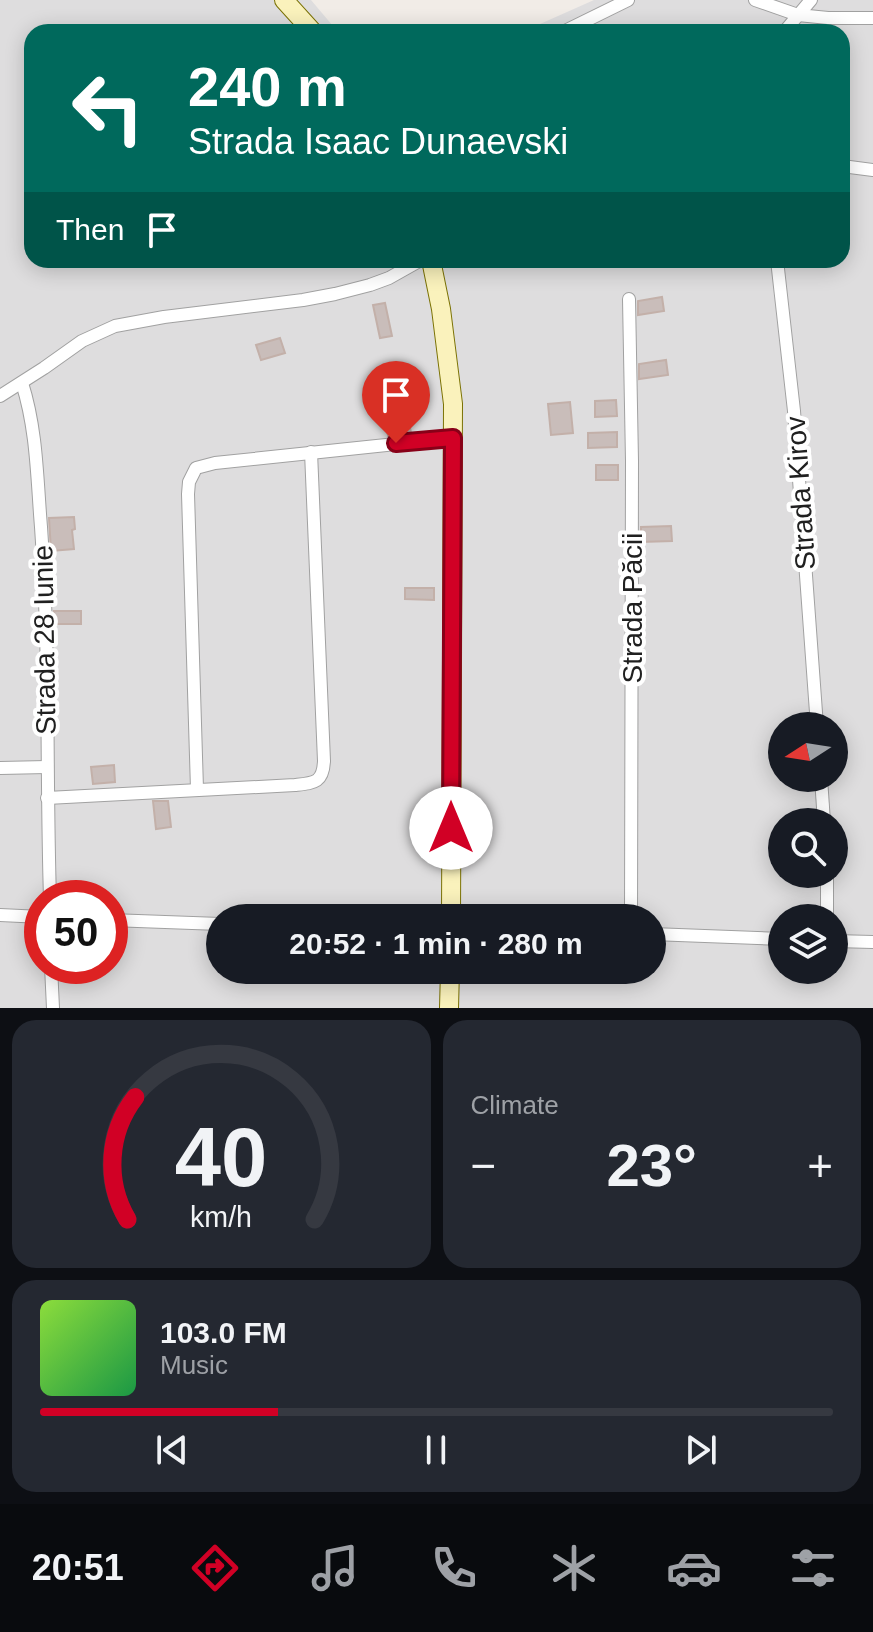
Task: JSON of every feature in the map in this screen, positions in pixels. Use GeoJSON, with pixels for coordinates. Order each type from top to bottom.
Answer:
{"type":"FeatureCollection","features":[{"type":"Feature","properties":{"kind":"main road"},"geometry":{"type":"LineString","coordinates":[[284,0],[306,24]]}},
{"type":"Feature","properties":{"kind":"main road"},"geometry":{"type":"LineString","coordinates":[[433,268],[450,367],[453,404],[451,904]]}},
{"type":"Feature","properties":{"kind":"main road"},"geometry":{"type":"LineString","coordinates":[[449,1008],[450,984]]}},
{"type":"Feature","properties":{"kind":"street"},"geometry":{"type":"LineString","coordinates":[[579,24],[628,0]]}},
{"type":"Feature","properties":{"kind":"street"},"geometry":{"type":"LineString","coordinates":[[755,0],[798,15],[873,18]]}},
{"type":"Feature","properties":{"kind":"street"},"geometry":{"type":"LineString","coordinates":[[791,24],[811,0]]}},
{"type":"Feature","properties":{"kind":"street"},"geometry":{"type":"LineString","coordinates":[[850,167],[873,170]]}},
{"type":"Feature","properties":{"kind":"street"},"geometry":{"type":"LineString","coordinates":[[0,396],[82,341],[115,326],[335,294],[379,282],[406,268]]}},
{"type":"Feature","properties":{"kind":"street","name":"Strada Kirov"},"geometry":{"type":"LineString","coordinates":[[778,268],[794,411],[816,712]]}},
{"type":"Feature","properties":{"kind":"street","name":"Strada Păcii"},"geometry":{"type":"LineString","coordinates":[[629,299],[632,461],[631,904]]}},
{"type":"Feature","properties":{"kind":"street","name":"Strada 28 Iunie"},"geometry":{"type":"LineString","coordinates":[[22,383],[34,436],[46,597],[49,880]]}},
{"type":"Feature","properties":{"kind":"street"},"geometry":{"type":"LineString","coordinates":[[197,789],[188,494],[196,468],[215,463],[453,438]]}},
{"type":"Feature","properties":{"kind":"street"},"geometry":{"type":"LineString","coordinates":[[47,798],[309,784],[320,778],[324,761],[311,452]]}},
{"type":"Feature","properties":{"kind":"street"},"geometry":{"type":"LineString","coordinates":[[0,768],[47,767]]}},
{"type":"Feature","properties":{"kind":"street"},"geometry":{"type":"LineString","coordinates":[[0,915],[24,916]]}},
{"type":"Feature","properties":{"kind":"street"},"geometry":{"type":"LineString","coordinates":[[128,921],[206,923]]}},
{"type":"Feature","properties":{"kind":"street"},"geometry":{"type":"LineString","coordinates":[[666,935],[768,938]]}},
{"type":"Feature","properties":{"kind":"street"},"geometry":{"type":"LineString","coordinates":[[848,941],[873,942]]}},
{"type":"Feature","properties":{"kind":"street"},"geometry":{"type":"LineString","coordinates":[[52,984],[53,1008]]}},
{"type":"Feature","properties":{"kind":"shaded area"},"geometry":{"type":"Polygon","coordinates":[[[0,0],[311,0],[331,24],[24,24],[24,268],[850,268],[850,24],[540,24],[594,0],[873,0],[873,1008],[0,1008],[0,0]]]}},
{"type":"Feature","properties":{"kind":"building"},"geometry":{"type":"Polygon","coordinates":[[[662,297],[664,311],[638,315],[638,301],[662,297]]]}},
{"type":"Feature","properties":{"kind":"building"},"geometry":{"type":"Polygon","coordinates":[[[385,303],[392,336],[380,338],[373,305],[385,303]]]}},
{"type":"Feature","properties":{"kind":"building"},"geometry":{"type":"Polygon","coordinates":[[[280,338],[285,353],[261,360],[256,345],[280,338]]]}},
{"type":"Feature","properties":{"kind":"building"},"geometry":{"type":"Polygon","coordinates":[[[666,360],[668,375],[639,379],[639,364],[666,360]]]}},
{"type":"Feature","properties":{"kind":"building"},"geometry":{"type":"Polygon","coordinates":[[[402,383],[411,433],[388,436],[379,387],[402,383]]]}},
{"type":"Feature","properties":{"kind":"building"},"geometry":{"type":"Polygon","coordinates":[[[616,400],[617,416],[595,417],[595,401],[616,400]]]}},
{"type":"Feature","properties":{"kind":"building"},"geometry":{"type":"Polygon","coordinates":[[[570,402],[573,433],[551,435],[548,404],[570,402]]]}},
{"type":"Feature","properties":{"kind":"building"},"geometry":{"type":"Polygon","coordinates":[[[617,432],[617,447],[588,448],[588,433],[617,432]]]}},
{"type":"Feature","properties":{"kind":"building"},"geometry":{"type":"Polygon","coordinates":[[[596,465],[618,465],[618,480],[596,480],[596,465]]]}},
{"type":"Feature","properties":{"kind":"building"},"geometry":{"type":"Polygon","coordinates":[[[74,517],[74,549],[51,551],[49,518],[74,517]]]}},
{"type":"Feature","properties":{"kind":"building"},"geometry":{"type":"Polygon","coordinates":[[[671,526],[672,541],[641,542],[641,527],[671,526]]]}},
{"type":"Feature","properties":{"kind":"building"},"geometry":{"type":"Polygon","coordinates":[[[405,588],[434,588],[434,600],[405,599],[405,588]]]}},
{"type":"Feature","properties":{"kind":"building"},"geometry":{"type":"Polygon","coordinates":[[[54,611],[81,611],[81,624],[55,624],[54,611]]]}},
{"type":"Feature","properties":{"kind":"building"},"geometry":{"type":"Polygon","coordinates":[[[114,765],[115,782],[93,784],[91,767],[114,765]]]}},
{"type":"Feature","properties":{"kind":"building"},"geometry":{"type":"Polygon","coordinates":[[[153,801],[168,801],[171,827],[156,829],[153,801]]]}},
{"type":"Feature","properties":{"kind":"route"},"geometry":{"type":"LineString","coordinates":[[396,443],[453,438],[451,828]]}}]}
